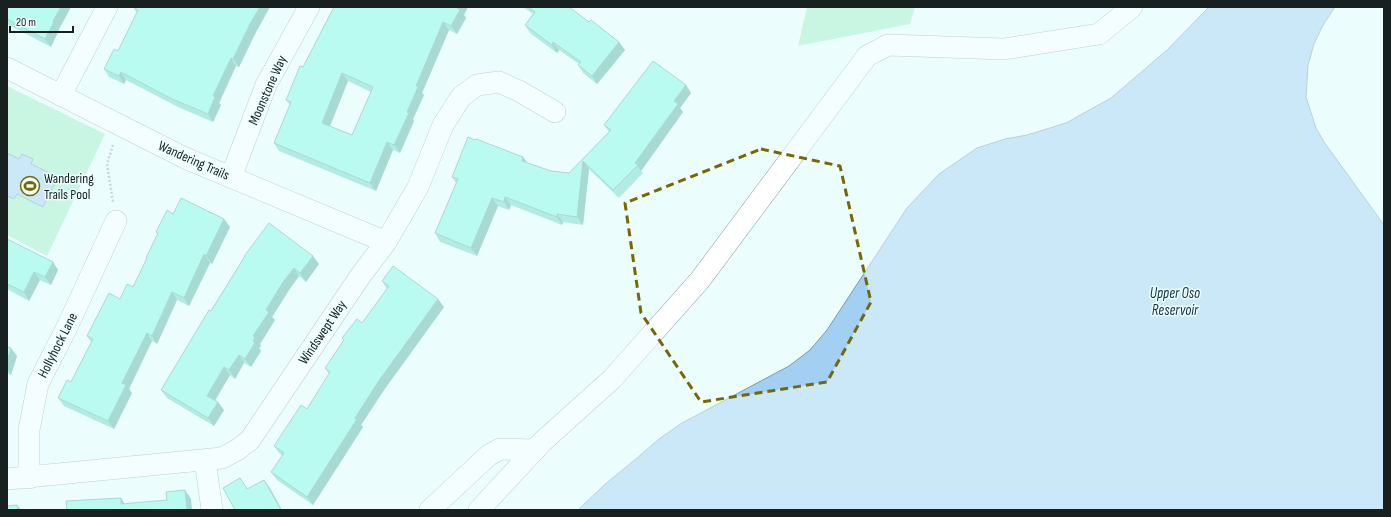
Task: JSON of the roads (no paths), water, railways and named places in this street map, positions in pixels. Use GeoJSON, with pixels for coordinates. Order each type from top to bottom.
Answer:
{"type":"FeatureCollection","features":[{"type":"Feature","properties":{"kind":"street"},"geometry":{"type":"LineString","coordinates":[[61,95],[107,7]]}},
{"type":"Feature","properties":{"kind":"street","name":"Moonstone Way"},"geometry":{"type":"LineString","coordinates":[[231,176],[266,85],[309,7]]}},
{"type":"Feature","properties":{"kind":"street"},"geometry":{"type":"LineString","coordinates":[[479,510],[542,442],[612,379],[700,280],[867,56],[888,45],[1004,49],[1098,34],[1132,7]]}},
{"type":"Feature","properties":{"kind":"street","name":"Wandering Trails"},"geometry":{"type":"LineString","coordinates":[[7,68],[185,158],[386,242]]}},
{"type":"Feature","properties":{"kind":"street","name":"Windswept Way"},"geometry":{"type":"LineString","coordinates":[[7,479],[222,458],[237,450],[250,440],[360,275],[386,242],[418,187],[443,126],[461,97],[477,86],[499,82],[556,112]]}},
{"type":"Feature","properties":{"kind":"street","name":"Hollyhock Lane"},"geometry":{"type":"LineString","coordinates":[[29,478],[30,430],[38,384],[68,325],[116,220]]}},
{"type":"Feature","properties":{"kind":"street"},"geometry":{"type":"LineString","coordinates":[[430,510],[489,455],[500,450],[535,450]]}},
{"type":"Feature","properties":{"kind":"street"},"geometry":{"type":"LineString","coordinates":[[205,460],[212,510]]}},
{"type":"Feature","properties":{"kind":"water","name":"Upper Oso Reservoir"},"geometry":{"type":"Polygon","coordinates":[[[1209,7],[1335,7],[1323,25],[1314,44],[1308,65],[1306,97],[1316,128],[1324,142],[1384,225],[1384,510],[578,510],[603,486],[659,439],[682,423],[789,366],[810,350],[827,330],[907,208],[939,174],[977,148],[1066,123],[1111,98],[1167,50],[1209,7]]]}},
{"type":"Feature","properties":{"kind":"water","name":"Wandering Trails Pool"},"geometry":{"type":"Polygon","coordinates":[[[7,153],[19,159],[22,154],[33,159],[31,164],[58,177],[43,207],[17,194],[14,199],[7,196],[7,153]]]}},
{"type":"Feature","properties":{"kind":"place","name":"Wandering Trails Pool"},"geometry":{"type":"Point","coordinates":[30,186]}}]}
